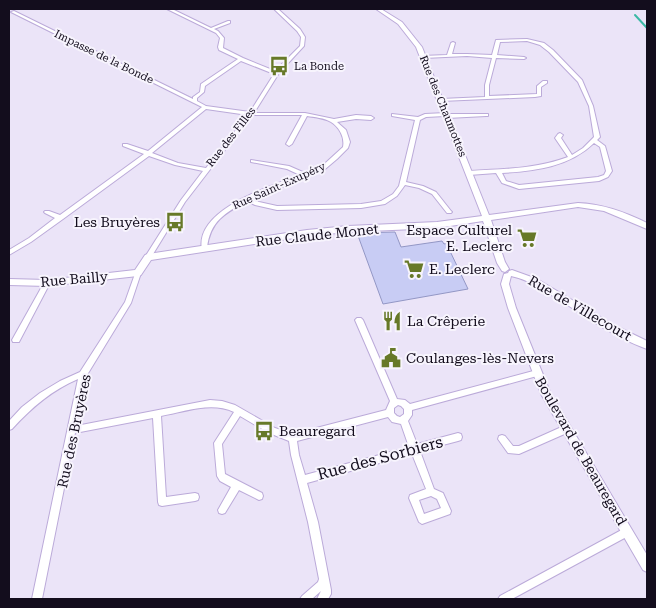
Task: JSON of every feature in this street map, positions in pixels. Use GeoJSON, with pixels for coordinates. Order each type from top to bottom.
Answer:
{"type":"FeatureCollection","features":[{"type":"Feature","properties":{"kind":"street"},"geometry":{"type":"LineString","coordinates":[[11,13],[18,9]]}},
{"type":"Feature","properties":{"kind":"street"},"geometry":{"type":"LineString","coordinates":[[169,9],[211,29],[222,38],[221,49],[276,73]]}},
{"type":"Feature","properties":{"kind":"street","name":"Rue des Filles"},"geometry":{"type":"LineString","coordinates":[[138,273],[205,170],[251,114],[276,73],[302,46],[303,37],[299,30],[276,9]]}},
{"type":"Feature","properties":{"kind":"street","name":"Rue des Chaumottes"},"geometry":{"type":"LineString","coordinates":[[378,9],[408,31],[424,57],[486,219]]}},
{"type":"Feature","properties":{"kind":"street","name":"Impasse de la Bonde"},"geometry":{"type":"LineString","coordinates":[[11,13],[205,107]]}},
{"type":"Feature","properties":{"kind":"street"},"geometry":{"type":"LineString","coordinates":[[211,29],[228,22]]}},
{"type":"Feature","properties":{"kind":"street"},"geometry":{"type":"LineString","coordinates":[[469,173],[546,166],[564,161],[597,137],[596,123],[591,106],[580,81],[546,46],[528,40],[500,40],[496,43],[487,98]]}},
{"type":"Feature","properties":{"kind":"street"},"geometry":{"type":"LineString","coordinates":[[449,56],[454,43]]}},
{"type":"Feature","properties":{"kind":"street"},"geometry":{"type":"LineString","coordinates":[[424,57],[524,58]]}},
{"type":"Feature","properties":{"kind":"street"},"geometry":{"type":"LineString","coordinates":[[195,101],[195,98],[202,92],[203,85],[241,59]]}},
{"type":"Feature","properties":{"kind":"street"},"geometry":{"type":"LineString","coordinates":[[441,100],[537,95],[539,87],[545,82]]}},
{"type":"Feature","properties":{"kind":"street"},"geometry":{"type":"LineString","coordinates":[[9,253],[61,218],[149,153],[205,107],[251,114],[305,114],[333,121],[356,117],[371,118]]}},
{"type":"Feature","properties":{"kind":"street"},"geometry":{"type":"LineString","coordinates":[[290,144],[305,114]]}},
{"type":"Feature","properties":{"kind":"street"},"geometry":{"type":"LineString","coordinates":[[394,116],[419,119],[447,115],[486,114]]}},
{"type":"Feature","properties":{"kind":"street"},"geometry":{"type":"LineString","coordinates":[[248,199],[257,204],[277,208],[370,206],[383,203],[398,192],[403,183],[419,119]]}},
{"type":"Feature","properties":{"kind":"street","name":"Rue Saint-Exupéry"},"geometry":{"type":"LineString","coordinates":[[204,248],[207,231],[212,223],[228,209],[322,169],[346,147],[346,135],[333,121]]}},
{"type":"Feature","properties":{"kind":"street"},"geometry":{"type":"LineString","coordinates":[[560,134],[559,140],[571,156]]}},
{"type":"Feature","properties":{"kind":"street"},"geometry":{"type":"LineString","coordinates":[[498,171],[504,182],[519,187],[599,179],[606,176],[609,171],[602,146],[594,140]]}},
{"type":"Feature","properties":{"kind":"street"},"geometry":{"type":"LineString","coordinates":[[125,145],[177,164],[205,170]]}},
{"type":"Feature","properties":{"kind":"street"},"geometry":{"type":"LineString","coordinates":[[253,161],[289,168],[306,176]]}},
{"type":"Feature","properties":{"kind":"street"},"geometry":{"type":"LineString","coordinates":[[403,183],[421,187],[434,193],[449,212]]}},
{"type":"Feature","properties":{"kind":"street"},"geometry":{"type":"LineString","coordinates":[[486,219],[561,207],[590,205],[624,215],[647,226]]}},
{"type":"Feature","properties":{"kind":"street"},"geometry":{"type":"LineString","coordinates":[[47,212],[61,218]]}},
{"type":"Feature","properties":{"kind":"street","name":"Rue Claude Monet"},"geometry":{"type":"LineString","coordinates":[[148,257],[348,229],[410,227],[486,219]]}},
{"type":"Feature","properties":{"kind":"street","name":"Boulevard de Beauregard"},"geometry":{"type":"LineString","coordinates":[[486,219],[501,264],[508,273],[505,284],[537,374],[566,429],[647,566]]}},
{"type":"Feature","properties":{"kind":"street","name":"Rue Bailly"},"geometry":{"type":"LineString","coordinates":[[9,282],[47,283],[138,273]]}},
{"type":"Feature","properties":{"kind":"street","name":"Rue des Bruyères"},"geometry":{"type":"LineString","coordinates":[[37,599],[84,374],[128,303],[138,273]]}},
{"type":"Feature","properties":{"kind":"street","name":"Rue de Villecourt"},"geometry":{"type":"LineString","coordinates":[[508,273],[524,276],[542,285],[616,330],[647,345]]}},
{"type":"Feature","properties":{"kind":"street"},"geometry":{"type":"LineString","coordinates":[[16,340],[47,283]]}},
{"type":"Feature","properties":{"kind":"street"},"geometry":{"type":"LineString","coordinates":[[359,320],[394,403]]}},
{"type":"Feature","properties":{"kind":"street"},"geometry":{"type":"LineString","coordinates":[[9,426],[21,411],[62,383],[84,374]]}},
{"type":"Feature","properties":{"kind":"street"},"geometry":{"type":"LineString","coordinates":[[408,408],[537,374]]}},
{"type":"Feature","properties":{"kind":"street"},"geometry":{"type":"LineString","coordinates":[[73,430],[210,403],[223,404],[283,435],[293,438],[389,413]]}},
{"type":"Feature","properties":{"kind":"street"},"geometry":{"type":"LineString","coordinates":[[394,403],[404,404],[408,408],[408,416],[403,419],[393,418],[389,413],[390,407],[394,403]]}},
{"type":"Feature","properties":{"kind":"street"},"geometry":{"type":"LineString","coordinates":[[239,411],[218,443],[221,476],[259,496]]}},
{"type":"Feature","properties":{"kind":"street"},"geometry":{"type":"LineString","coordinates":[[157,414],[162,502],[195,497]]}},
{"type":"Feature","properties":{"kind":"street"},"geometry":{"type":"LineString","coordinates":[[403,419],[431,492]]}},
{"type":"Feature","properties":{"kind":"street"},"geometry":{"type":"LineString","coordinates":[[502,439],[511,450],[519,450],[566,429]]}},
{"type":"Feature","properties":{"kind":"street","name":"Rue des Sorbiers"},"geometry":{"type":"LineString","coordinates":[[302,480],[458,437]]}},
{"type":"Feature","properties":{"kind":"street"},"geometry":{"type":"LineString","coordinates":[[293,438],[295,455],[313,522],[324,578],[325,598]]}},
{"type":"Feature","properties":{"kind":"street"},"geometry":{"type":"LineString","coordinates":[[222,510],[237,485]]}},
{"type":"Feature","properties":{"kind":"street"},"geometry":{"type":"LineString","coordinates":[[502,599],[627,532]]}},
{"type":"Feature","properties":{"kind":"street"},"geometry":{"type":"LineString","coordinates":[[304,599],[321,585],[324,578]]}},
{"type":"Feature","properties":{"kind":"building","name":"E. Leclerc"},"geometry":{"type":"Polygon","coordinates":[[[395,232],[401,247],[442,241],[444,244],[452,242],[455,248],[449,249],[468,289],[383,304],[357,233],[395,232]]]}},
{"type":"Feature","properties":{"kind":"waterway"},"geometry":{"type":"LineString","coordinates":[[635,15],[647,28]]}},
{"type":"Feature","properties":{"kind":"place","name":"La Bonde"},"geometry":{"type":"Point","coordinates":[279,66]}},
{"type":"Feature","properties":{"kind":"place","name":"Les Bruyères"},"geometry":{"type":"Point","coordinates":[175,222]}},
{"type":"Feature","properties":{"kind":"place","name":"Espace Culturel E. Leclerc"},"geometry":{"type":"Point","coordinates":[527,238]}},
{"type":"Feature","properties":{"kind":"place","name":"E. Leclerc"},"geometry":{"type":"Point","coordinates":[414,269]}},
{"type":"Feature","properties":{"kind":"place","name":"La Crêperie"},"geometry":{"type":"Point","coordinates":[392,321]}},
{"type":"Feature","properties":{"kind":"place","name":"Coulanges-lès-Nevers"},"geometry":{"type":"Point","coordinates":[391,358]}},
{"type":"Feature","properties":{"kind":"place","name":"Beauregard"},"geometry":{"type":"Point","coordinates":[264,431]}}]}
